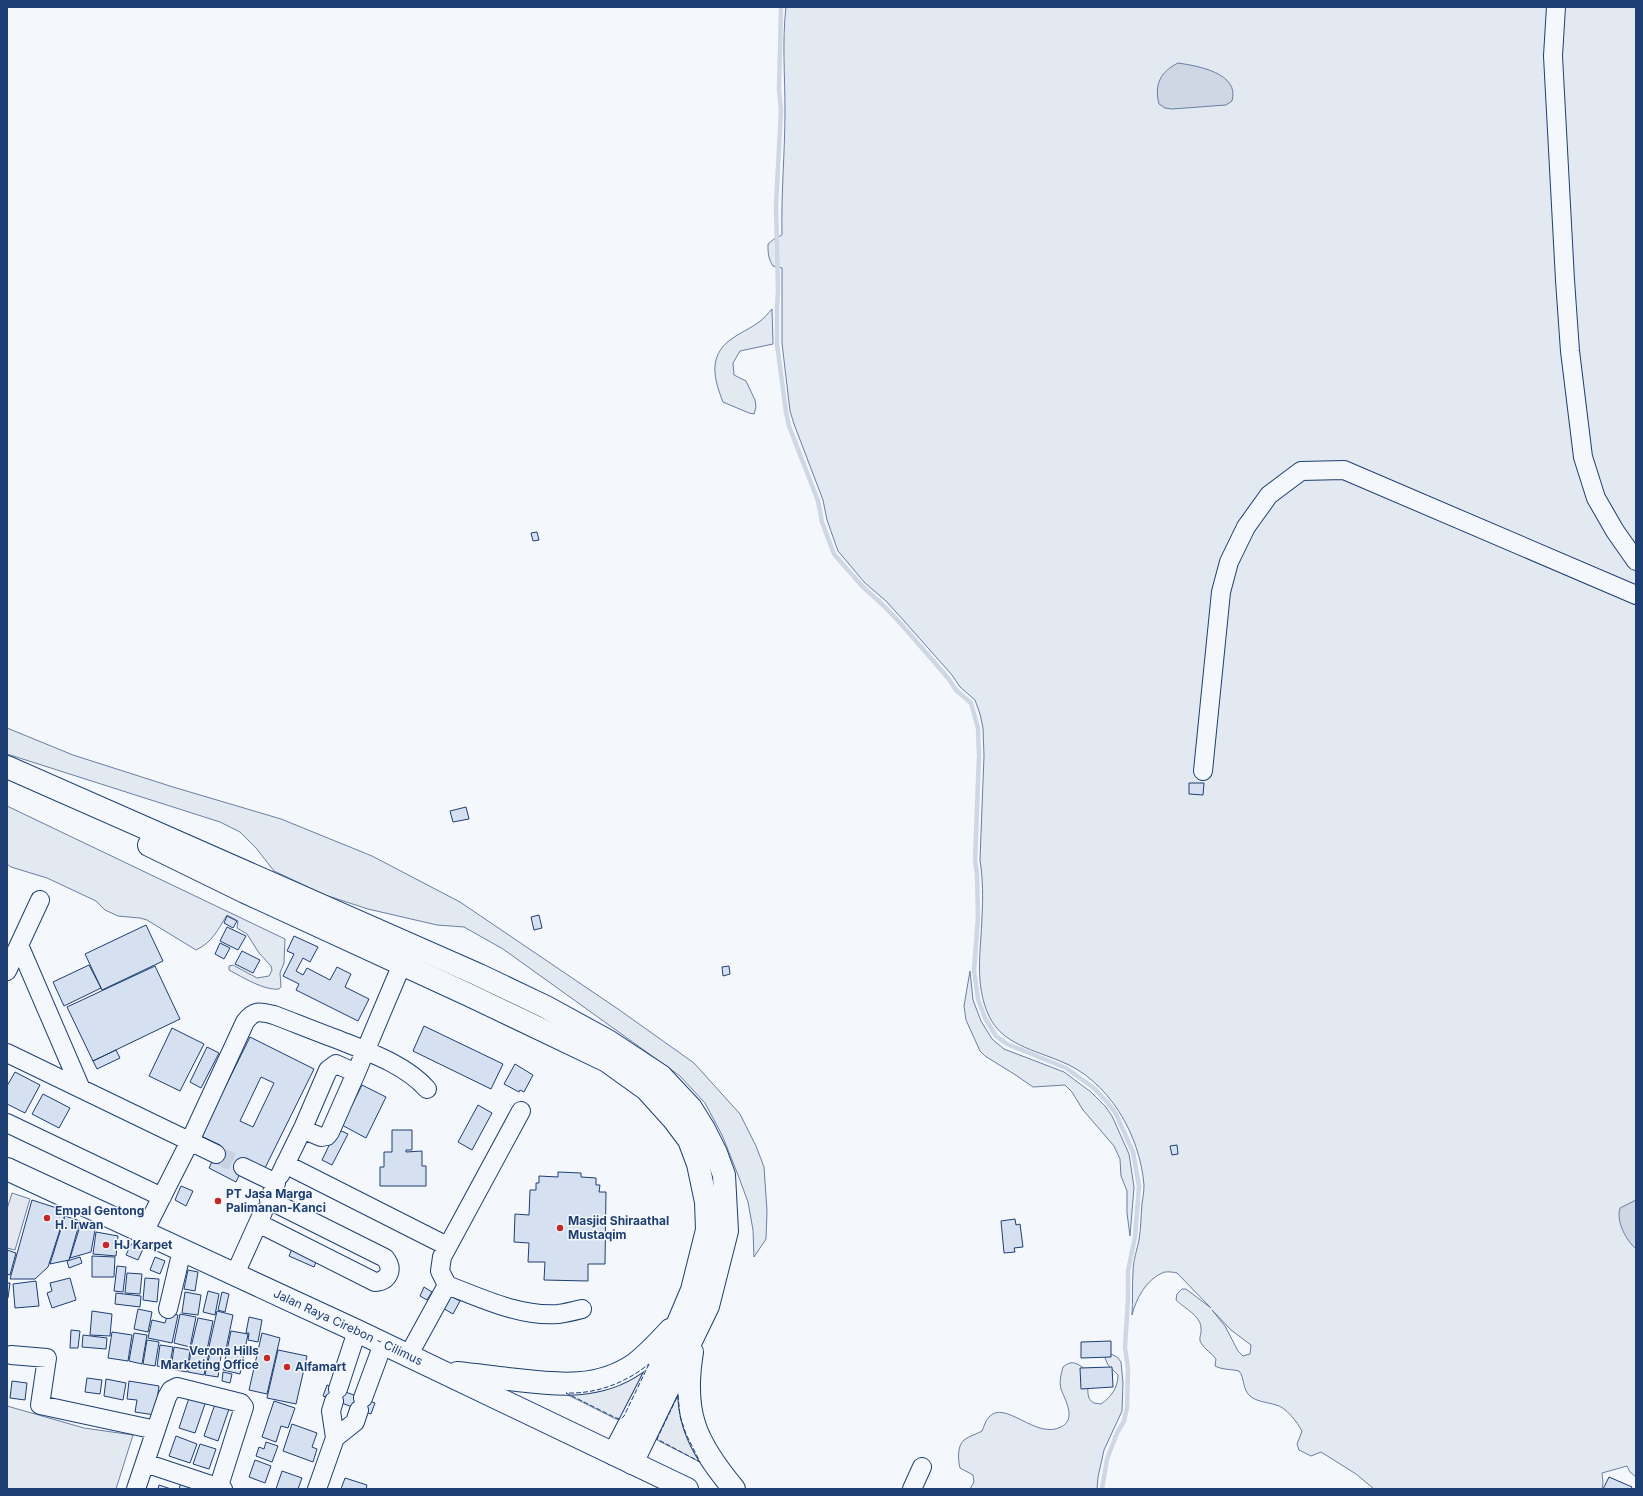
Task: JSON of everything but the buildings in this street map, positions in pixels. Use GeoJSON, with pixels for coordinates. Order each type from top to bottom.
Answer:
{"type":"FeatureCollection","features":[{"type":"Feature","properties":{"kind":"highway"},"geometry":{"type":"LineString","coordinates":[[7,767],[478,974],[546,1007],[608,1040],[661,1076],[691,1108],[716,1153],[724,1175],[727,1231],[708,1306],[686,1328],[635,1364],[617,1374],[598,1380],[581,1384],[558,1385],[440,1371]]}},
{"type":"Feature","properties":{"kind":"highway"},"geometry":{"type":"LineString","coordinates":[[7,778],[245,892],[402,964],[607,1062],[646,1089],[674,1120],[689,1140],[698,1164],[706,1202],[707,1230],[692,1290],[686,1328],[690,1365],[688,1388],[689,1403],[692,1421],[706,1452],[734,1489]]}},
{"type":"Feature","properties":{"kind":"highway","name":"Jalan Raya Cirebon - Cilimus"},"geometry":{"type":"LineString","coordinates":[[7,1170],[357,1331],[687,1489]]}},
{"type":"Feature","properties":{"kind":"highway"},"geometry":{"type":"LineString","coordinates":[[623,1458],[686,1328]]}},
{"type":"Feature","properties":{"kind":"street"},"geometry":{"type":"LineString","coordinates":[[1556,7],[1553,56],[1565,280],[1570,351],[1583,457],[1596,498],[1615,531],[1636,561]]}},
{"type":"Feature","properties":{"kind":"street"},"geometry":{"type":"LineString","coordinates":[[1203,771],[1221,592],[1229,562],[1246,527],[1270,496],[1301,471],[1344,470],[1636,595]]}},
{"type":"Feature","properties":{"kind":"street"},"geometry":{"type":"LineString","coordinates":[[7,972],[40,900]]}},
{"type":"Feature","properties":{"kind":"street"},"geometry":{"type":"LineString","coordinates":[[19,946],[81,1089]]}},
{"type":"Feature","properties":{"kind":"street"},"geometry":{"type":"LineString","coordinates":[[303,1128],[306,1132],[321,1137],[327,1136],[366,1051],[402,964]]}},
{"type":"Feature","properties":{"kind":"street"},"geometry":{"type":"LineString","coordinates":[[144,1232],[190,1141],[245,1022],[251,1014],[261,1012],[274,1015],[388,1060],[420,1080],[427,1089]]}},
{"type":"Feature","properties":{"kind":"street"},"geometry":{"type":"LineString","coordinates":[[7,1053],[216,1154]]}},
{"type":"Feature","properties":{"kind":"street"},"geometry":{"type":"LineString","coordinates":[[235,1274],[268,1200],[303,1128],[328,1070],[331,1066],[336,1064],[356,1073]]}},
{"type":"Feature","properties":{"kind":"street"},"geometry":{"type":"LineString","coordinates":[[521,1111],[447,1246],[442,1257],[440,1271],[447,1285],[521,1310],[557,1314],[582,1309]]}},
{"type":"Feature","properties":{"kind":"street"},"geometry":{"type":"LineString","coordinates":[[7,1123],[162,1197]]}},
{"type":"Feature","properties":{"kind":"street"},"geometry":{"type":"LineString","coordinates":[[285,1164],[447,1246]]}},
{"type":"Feature","properties":{"kind":"street"},"geometry":{"type":"LineString","coordinates":[[243,1167],[276,1183]]}},
{"type":"Feature","properties":{"kind":"street"},"geometry":{"type":"LineString","coordinates":[[258,1223],[374,1282],[378,1282],[387,1276],[390,1269],[390,1264],[385,1258],[268,1200]]}},
{"type":"Feature","properties":{"kind":"street"},"geometry":{"type":"LineString","coordinates":[[168,1309],[182,1250]]}},
{"type":"Feature","properties":{"kind":"street"},"geometry":{"type":"LineString","coordinates":[[408,1356],[447,1285]]}},
{"type":"Feature","properties":{"kind":"street"},"geometry":{"type":"LineString","coordinates":[[317,1489],[335,1438],[331,1411],[357,1331]]}},
{"type":"Feature","properties":{"kind":"street"},"geometry":{"type":"LineString","coordinates":[[335,1438],[355,1422],[383,1344]]}},
{"type":"Feature","properties":{"kind":"street"},"geometry":{"type":"LineString","coordinates":[[11,1355],[47,1358],[40,1405],[156,1430]]}},
{"type":"Feature","properties":{"kind":"street"},"geometry":{"type":"LineString","coordinates":[[136,1489],[144,1463],[167,1397],[171,1390],[177,1387],[241,1403],[244,1407],[220,1488],[144,1463]]}},
{"type":"Feature","properties":{"kind":"street"},"geometry":{"type":"LineString","coordinates":[[912,1489],[922,1467]]}},
{"type":"Feature","properties":{"kind":"shaded area"},"geometry":{"type":"Polygon","coordinates":[[[786,7],[1636,7],[1636,1477],[1630,1472],[1627,1466],[1602,1473],[1602,1489],[1374,1489],[1356,1474],[1321,1452],[1311,1456],[1299,1450],[1297,1444],[1302,1431],[1294,1419],[1284,1409],[1280,1406],[1259,1401],[1250,1396],[1247,1393],[1239,1371],[1215,1366],[1216,1359],[1204,1348],[1200,1341],[1201,1328],[1198,1320],[1192,1312],[1176,1300],[1177,1294],[1182,1289],[1186,1289],[1211,1308],[1177,1273],[1164,1272],[1151,1280],[1142,1291],[1132,1315],[1133,1268],[1140,1235],[1144,1185],[1136,1147],[1129,1129],[1119,1111],[1107,1095],[1093,1081],[1078,1070],[1060,1061],[1010,1040],[995,1026],[984,1004],[980,979],[983,896],[980,860],[984,756],[983,728],[975,700],[960,687],[952,675],[905,622],[886,601],[865,583],[838,551],[827,520],[823,500],[790,411],[782,343],[782,268],[773,266],[768,253],[768,244],[782,235],[785,126],[786,7]],[[1212,1310],[1225,1326],[1238,1351],[1243,1356],[1250,1354],[1251,1345],[1231,1330],[1212,1310]]]}},
{"type":"Feature","properties":{"kind":"shaded area"},"geometry":{"type":"Polygon","coordinates":[[[1178,63],[1206,69],[1224,77],[1230,84],[1233,91],[1232,101],[1226,105],[1172,109],[1165,108],[1159,104],[1157,91],[1160,80],[1167,71],[1178,63]]]}},
{"type":"Feature","properties":{"kind":"shaded area"},"geometry":{"type":"Polygon","coordinates":[[[772,309],[773,344],[740,351],[733,363],[734,375],[746,381],[755,400],[756,407],[754,414],[723,402],[715,377],[716,361],[718,354],[730,340],[761,321],[772,309]]]}},
{"type":"Feature","properties":{"kind":"shaded area"},"geometry":{"type":"Polygon","coordinates":[[[7,728],[73,755],[281,819],[372,856],[460,902],[618,1009],[694,1063],[740,1114],[756,1146],[764,1167],[767,1211],[766,1239],[754,1257],[753,1230],[748,1202],[722,1135],[705,1103],[680,1076],[503,949],[464,927],[437,925],[368,909],[325,895],[274,871],[256,848],[240,832],[220,822],[7,754],[7,728]]]}},
{"type":"Feature","properties":{"kind":"shaded area"},"geometry":{"type":"Polygon","coordinates":[[[7,806],[285,939],[284,963],[280,973],[281,987],[279,989],[273,989],[260,986],[229,970],[229,966],[233,965],[257,978],[269,976],[272,970],[271,966],[259,953],[247,934],[237,928],[238,921],[227,915],[211,939],[196,950],[147,920],[118,916],[105,910],[96,901],[47,878],[11,867],[7,864],[7,806]]]}},
{"type":"Feature","properties":{"kind":"shaded area"},"geometry":{"type":"Polygon","coordinates":[[[970,971],[973,1000],[981,1021],[992,1039],[1004,1049],[1064,1072],[1091,1092],[1105,1106],[1112,1116],[1129,1154],[1134,1187],[1130,1236],[1127,1213],[1127,1191],[1121,1176],[1120,1159],[1114,1146],[1083,1110],[1072,1092],[1065,1085],[1033,1087],[985,1056],[980,1051],[966,1020],[964,1006],[970,971]]]}},
{"type":"Feature","properties":{"kind":"shaded area"},"geometry":{"type":"Polygon","coordinates":[[[12,1193],[30,1199],[15,1250],[7,1248],[7,1209],[12,1193]]]}},
{"type":"Feature","properties":{"kind":"shaded area"},"geometry":{"type":"Polygon","coordinates":[[[1636,1200],[1636,1249],[1625,1236],[1619,1219],[1619,1213],[1620,1208],[1636,1200]]]}},
{"type":"Feature","properties":{"kind":"shaded area"},"geometry":{"type":"Polygon","coordinates":[[[1111,1354],[1117,1357],[1121,1362],[1123,1383],[1122,1411],[1104,1450],[1097,1489],[970,1489],[974,1482],[973,1475],[960,1468],[959,1461],[959,1449],[964,1440],[982,1431],[989,1417],[996,1413],[1003,1413],[1031,1425],[1051,1430],[1066,1424],[1069,1414],[1061,1389],[1060,1378],[1063,1367],[1069,1363],[1077,1364],[1082,1367],[1087,1375],[1089,1398],[1094,1403],[1101,1404],[1113,1392],[1118,1380],[1118,1375],[1108,1365],[1105,1358],[1111,1354]]]}},
{"type":"Feature","properties":{"kind":"shaded area"},"geometry":{"type":"Polygon","coordinates":[[[649,1362],[621,1420],[616,1419],[566,1394],[649,1362]]]}},
{"type":"Feature","properties":{"kind":"shaded area"},"geometry":{"type":"Polygon","coordinates":[[[679,1394],[702,1463],[657,1440],[656,1438],[677,1395],[679,1394]]]}},
{"type":"Feature","properties":{"kind":"shaded area"},"geometry":{"type":"Polygon","coordinates":[[[7,1406],[84,1428],[133,1435],[116,1489],[7,1489],[7,1406]]]}},
{"type":"Feature","properties":{"kind":"waterway"},"geometry":{"type":"LineString","coordinates":[[781,7],[779,89],[781,110],[776,206],[778,288],[777,344],[789,426],[818,501],[822,522],[834,554],[862,586],[902,625],[948,678],[956,690],[971,703],[978,728],[979,756],[975,860],[977,874],[978,917],[974,971],[978,999],[985,1018],[996,1036],[1007,1044],[1066,1068],[1094,1088],[1116,1114],[1133,1152],[1139,1186],[1135,1237],[1128,1271],[1125,1348],[1128,1368],[1127,1408],[1124,1421],[1117,1433],[1107,1459],[1102,1489]]}},
{"type":"Feature","properties":{"kind":"tunnel"},"geometry":{"type":"LineString","coordinates":[[216,1154],[243,1167]]}},
{"type":"Feature","properties":{"kind":"fence"},"geometry":{"type":"LineString","coordinates":[[649,1364],[624,1416],[621,1419],[616,1418],[566,1393],[589,1392],[610,1386],[630,1377],[649,1364]]}},
{"type":"Feature","properties":{"kind":"fence"},"geometry":{"type":"LineString","coordinates":[[678,1395],[680,1416],[686,1434],[700,1462],[657,1439],[678,1395]]}},
{"type":"Feature","properties":{"kind":"place","name":"PT Jasa Marga Palimanan-Kanci"},"geometry":{"type":"Point","coordinates":[218,1201]}},
{"type":"Feature","properties":{"kind":"place","name":"Empal Gentong H. Irwan"},"geometry":{"type":"Point","coordinates":[47,1218]}},
{"type":"Feature","properties":{"kind":"place","name":"Masjid Shiraathal Mustaqim"},"geometry":{"type":"Point","coordinates":[560,1228]}},
{"type":"Feature","properties":{"kind":"place","name":"HJ Karpet"},"geometry":{"type":"Point","coordinates":[106,1245]}},
{"type":"Feature","properties":{"kind":"place","name":"Verona Hills Marketing Office"},"geometry":{"type":"Point","coordinates":[267,1358]}},
{"type":"Feature","properties":{"kind":"place","name":"Alfamart"},"geometry":{"type":"Point","coordinates":[287,1367]}}]}
